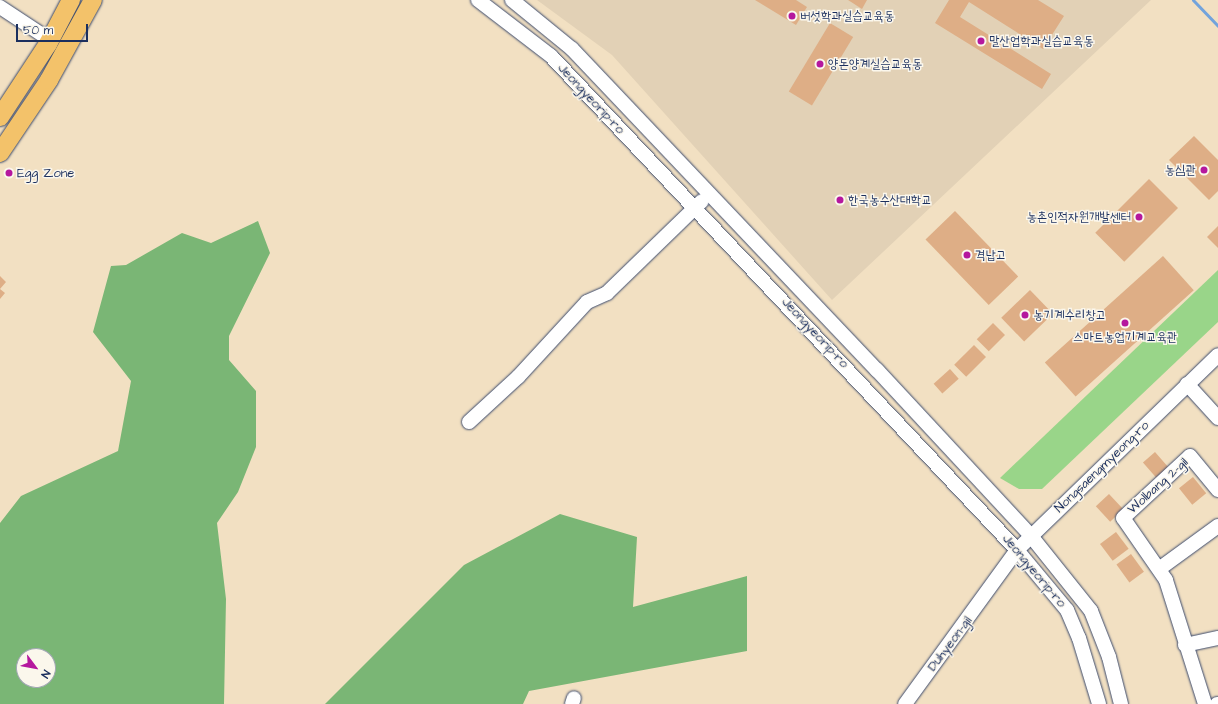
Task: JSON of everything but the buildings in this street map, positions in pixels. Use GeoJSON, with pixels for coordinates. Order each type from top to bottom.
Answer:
{"type":"FeatureCollection","features":[{"type":"Feature","properties":{"kind":"main road"},"geometry":{"type":"LineString","coordinates":[[0,118],[50,40],[72,0]]}},
{"type":"Feature","properties":{"kind":"main road"},"geometry":{"type":"LineString","coordinates":[[0,153],[49,80],[93,0]]}},
{"type":"Feature","properties":{"kind":"street","name":"Jeongyeorip-ro"},"geometry":{"type":"LineString","coordinates":[[478,0],[551,56],[696,207],[1017,550],[1067,610],[1079,638],[1099,704]]}},
{"type":"Feature","properties":{"kind":"street","name":"Jeongyeorip-ro"},"geometry":{"type":"LineString","coordinates":[[512,0],[572,48],[1031,536],[1091,610],[1109,657],[1121,704]]}},
{"type":"Feature","properties":{"kind":"street"},"geometry":{"type":"LineString","coordinates":[[0,6],[50,40]]}},
{"type":"Feature","properties":{"kind":"street"},"geometry":{"type":"LineString","coordinates":[[609,118],[624,104]]}},
{"type":"Feature","properties":{"kind":"street"},"geometry":{"type":"LineString","coordinates":[[469,422],[518,377],[587,302],[607,293],[710,193]]}},
{"type":"Feature","properties":{"kind":"street","name":"Nongsaengmyeong-ro"},"geometry":{"type":"LineString","coordinates":[[992,584],[1017,550],[1218,355]]}},
{"type":"Feature","properties":{"kind":"street"},"geometry":{"type":"LineString","coordinates":[[1188,384],[1218,418]]}},
{"type":"Feature","properties":{"kind":"street","name":"Wolbang 2-gil"},"geometry":{"type":"LineString","coordinates":[[1205,704],[1185,645],[1166,580],[1123,518],[1190,456],[1218,490]]}},
{"type":"Feature","properties":{"kind":"street"},"geometry":{"type":"LineString","coordinates":[[1159,569],[1218,526]]}},
{"type":"Feature","properties":{"kind":"street","name":"Duhyeon-gil"},"geometry":{"type":"LineString","coordinates":[[906,704],[992,584]]}},
{"type":"Feature","properties":{"kind":"street"},"geometry":{"type":"LineString","coordinates":[[1185,645],[1218,638]]}},
{"type":"Feature","properties":{"kind":"shaded area","name":"한국농수산대학교"},"geometry":{"type":"Polygon","coordinates":[[[537,0],[1151,0],[832,300],[612,55],[537,0]]]}},
{"type":"Feature","properties":{"kind":"green space"},"geometry":{"type":"Polygon","coordinates":[[[258,221],[270,253],[229,336],[229,360],[256,391],[256,447],[238,492],[217,523],[226,599],[224,704],[0,704],[0,523],[21,496],[118,451],[131,381],[93,332],[111,266],[126,265],[182,233],[211,243],[258,221]]]}},
{"type":"Feature","properties":{"kind":"green space"},"geometry":{"type":"Polygon","coordinates":[[[1218,270],[1218,322],[1042,489],[1019,489],[1000,478],[1218,270]]]}},
{"type":"Feature","properties":{"kind":"green space"},"geometry":{"type":"Polygon","coordinates":[[[560,514],[637,537],[633,607],[747,576],[747,651],[529,691],[523,704],[325,704],[464,565],[560,514]]]}},
{"type":"Feature","properties":{"kind":"waterway"},"geometry":{"type":"LineString","coordinates":[[1193,0],[1218,26]]}},
{"type":"Feature","properties":{"kind":"place","name":"버섯학과실습교육동"},"geometry":{"type":"Point","coordinates":[792,16]}},
{"type":"Feature","properties":{"kind":"place","name":"말산업학과실습교육동"},"geometry":{"type":"Point","coordinates":[981,41]}},
{"type":"Feature","properties":{"kind":"place","name":"양돈양계실습교육동"},"geometry":{"type":"Point","coordinates":[820,64]}},
{"type":"Feature","properties":{"kind":"place","name":"농심관"},"geometry":{"type":"Point","coordinates":[1204,170]}},
{"type":"Feature","properties":{"kind":"place","name":"Egg Zone"},"geometry":{"type":"Point","coordinates":[9,173]}},
{"type":"Feature","properties":{"kind":"place","name":"한국농수산대학교"},"geometry":{"type":"Point","coordinates":[840,200]}},
{"type":"Feature","properties":{"kind":"place","name":"농촌인적자원개발센터"},"geometry":{"type":"Point","coordinates":[1139,217]}},
{"type":"Feature","properties":{"kind":"place","name":"격납고"},"geometry":{"type":"Point","coordinates":[967,255]}},
{"type":"Feature","properties":{"kind":"place","name":"농기계수리창고"},"geometry":{"type":"Point","coordinates":[1025,315]}},
{"type":"Feature","properties":{"kind":"place","name":"스마트농업기계교육관"},"geometry":{"type":"Point","coordinates":[1125,323]}}]}
